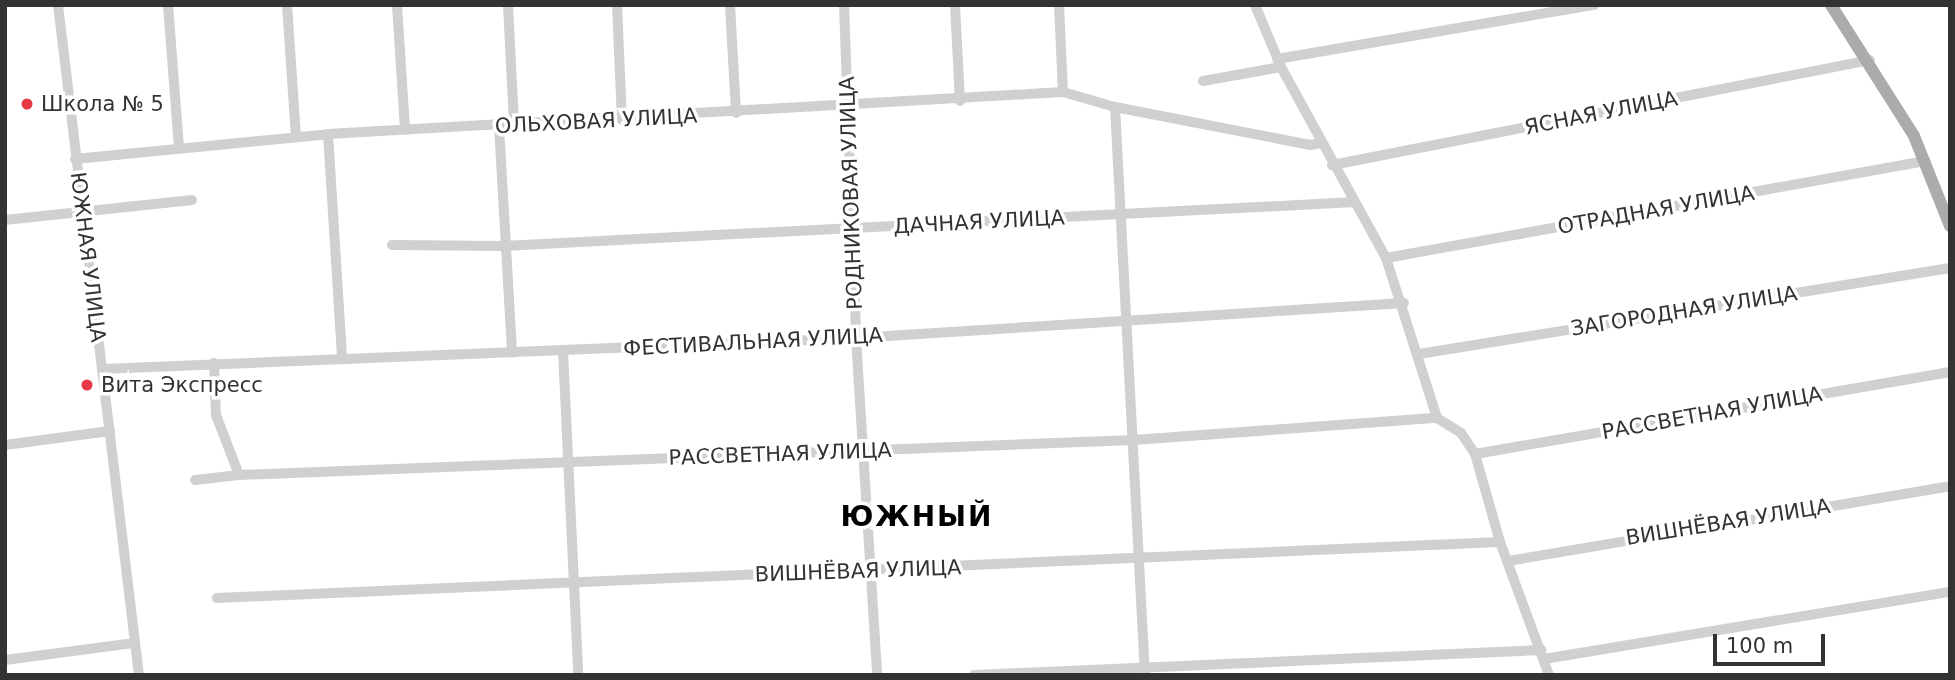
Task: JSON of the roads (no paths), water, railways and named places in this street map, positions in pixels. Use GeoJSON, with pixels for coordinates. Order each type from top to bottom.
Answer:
{"type":"FeatureCollection","features":[{"type":"Feature","properties":{"kind":"main road"},"geometry":{"type":"LineString","coordinates":[[1831,5],[1870,60],[1925,161],[1950,226]]}},
{"type":"Feature","properties":{"kind":"street","name":"ЮЖНАЯ УЛИЦА"},"geometry":{"type":"LineString","coordinates":[[58,5],[80,211],[139,675]]}},
{"type":"Feature","properties":{"kind":"street"},"geometry":{"type":"LineString","coordinates":[[168,5],[179,147]]}},
{"type":"Feature","properties":{"kind":"street"},"geometry":{"type":"LineString","coordinates":[[287,5],[296,136]]}},
{"type":"Feature","properties":{"kind":"street"},"geometry":{"type":"LineString","coordinates":[[397,5],[405,130]]}},
{"type":"Feature","properties":{"kind":"street"},"geometry":{"type":"LineString","coordinates":[[508,5],[514,125]]}},
{"type":"Feature","properties":{"kind":"street"},"geometry":{"type":"LineString","coordinates":[[617,5],[622,120]]}},
{"type":"Feature","properties":{"kind":"street"},"geometry":{"type":"LineString","coordinates":[[730,5],[736,113]]}},
{"type":"Feature","properties":{"kind":"street","name":"РОДНИКОВАЯ УЛИЦА"},"geometry":{"type":"LineString","coordinates":[[844,5],[850,107],[851,228],[856,338],[866,451],[877,675]]}},
{"type":"Feature","properties":{"kind":"street"},"geometry":{"type":"LineString","coordinates":[[955,5],[960,101]]}},
{"type":"Feature","properties":{"kind":"street"},"geometry":{"type":"LineString","coordinates":[[1059,5],[1063,92]]}},
{"type":"Feature","properties":{"kind":"street"},"geometry":{"type":"LineString","coordinates":[[1255,5],[1279,63],[1332,165],[1387,258],[1404,303],[1437,418],[1461,433],[1475,454],[1500,542],[1549,675]]}},
{"type":"Feature","properties":{"kind":"street"},"geometry":{"type":"LineString","coordinates":[[1203,82],[1279,63],[1594,5]]}},
{"type":"Feature","properties":{"kind":"street","name":"ЯСНАЯ УЛИЦА"},"geometry":{"type":"LineString","coordinates":[[1332,165],[1870,60]]}},
{"type":"Feature","properties":{"kind":"street","name":"ОЛЬХОВАЯ УЛИЦА"},"geometry":{"type":"LineString","coordinates":[[75,159],[296,136],[960,101],[1063,92],[1115,107],[1310,145],[1321,142]]}},
{"type":"Feature","properties":{"kind":"street"},"geometry":{"type":"LineString","coordinates":[[1115,107],[1129,319],[1145,671]]}},
{"type":"Feature","properties":{"kind":"street"},"geometry":{"type":"LineString","coordinates":[[499,126],[512,353]]}},
{"type":"Feature","properties":{"kind":"street"},"geometry":{"type":"LineString","coordinates":[[328,134],[342,358]]}},
{"type":"Feature","properties":{"kind":"street","name":"ОТРАДНАЯ УЛИЦА"},"geometry":{"type":"LineString","coordinates":[[1387,258],[1925,161]]}},
{"type":"Feature","properties":{"kind":"street"},"geometry":{"type":"LineString","coordinates":[[5,220],[192,200]]}},
{"type":"Feature","properties":{"kind":"street","name":"ДАЧНАЯ УЛИЦА"},"geometry":{"type":"LineString","coordinates":[[392,245],[505,246],[1355,202]]}},
{"type":"Feature","properties":{"kind":"street","name":"ЗАГОРОДНАЯ УЛИЦА"},"geometry":{"type":"LineString","coordinates":[[1419,354],[1950,268]]}},
{"type":"Feature","properties":{"kind":"street","name":"ФЕСТИВАЛЬНАЯ УЛИЦА"},"geometry":{"type":"LineString","coordinates":[[102,369],[856,338],[1404,303]]}},
{"type":"Feature","properties":{"kind":"street"},"geometry":{"type":"LineString","coordinates":[[563,351],[578,675]]}},
{"type":"Feature","properties":{"kind":"street"},"geometry":{"type":"LineString","coordinates":[[214,363],[216,415],[239,475]]}},
{"type":"Feature","properties":{"kind":"street","name":"РАССВЕТНАЯ УЛИЦА"},"geometry":{"type":"LineString","coordinates":[[1475,454],[1950,372]]}},
{"type":"Feature","properties":{"kind":"street","name":"РАССВЕТНАЯ УЛИЦА"},"geometry":{"type":"LineString","coordinates":[[195,480],[239,475],[1134,440],[1437,418]]}},
{"type":"Feature","properties":{"kind":"street"},"geometry":{"type":"LineString","coordinates":[[5,445],[110,431]]}},
{"type":"Feature","properties":{"kind":"street","name":"ВИШНЁВАЯ УЛИЦА"},"geometry":{"type":"LineString","coordinates":[[1508,561],[1950,486]]}},
{"type":"Feature","properties":{"kind":"street","name":"ВИШНЁВАЯ УЛИЦА"},"geometry":{"type":"LineString","coordinates":[[217,598],[575,581],[1140,560],[1500,542]]}},
{"type":"Feature","properties":{"kind":"street"},"geometry":{"type":"LineString","coordinates":[[974,675],[1145,671],[1542,654],[1950,592]]}},
{"type":"Feature","properties":{"kind":"street"},"geometry":{"type":"LineString","coordinates":[[5,660],[135,643]]}},
{"type":"Feature","properties":{"kind":"place","name":"Школа № 5"},"geometry":{"type":"Point","coordinates":[27,104]}},
{"type":"Feature","properties":{"kind":"place","name":"Вита Экспресс"},"geometry":{"type":"Point","coordinates":[87,385]}},
{"type":"Feature","properties":{"kind":"district","name":"ЮЖНЫЙ"},"geometry":{"type":"Point","coordinates":[917,517]}}]}
